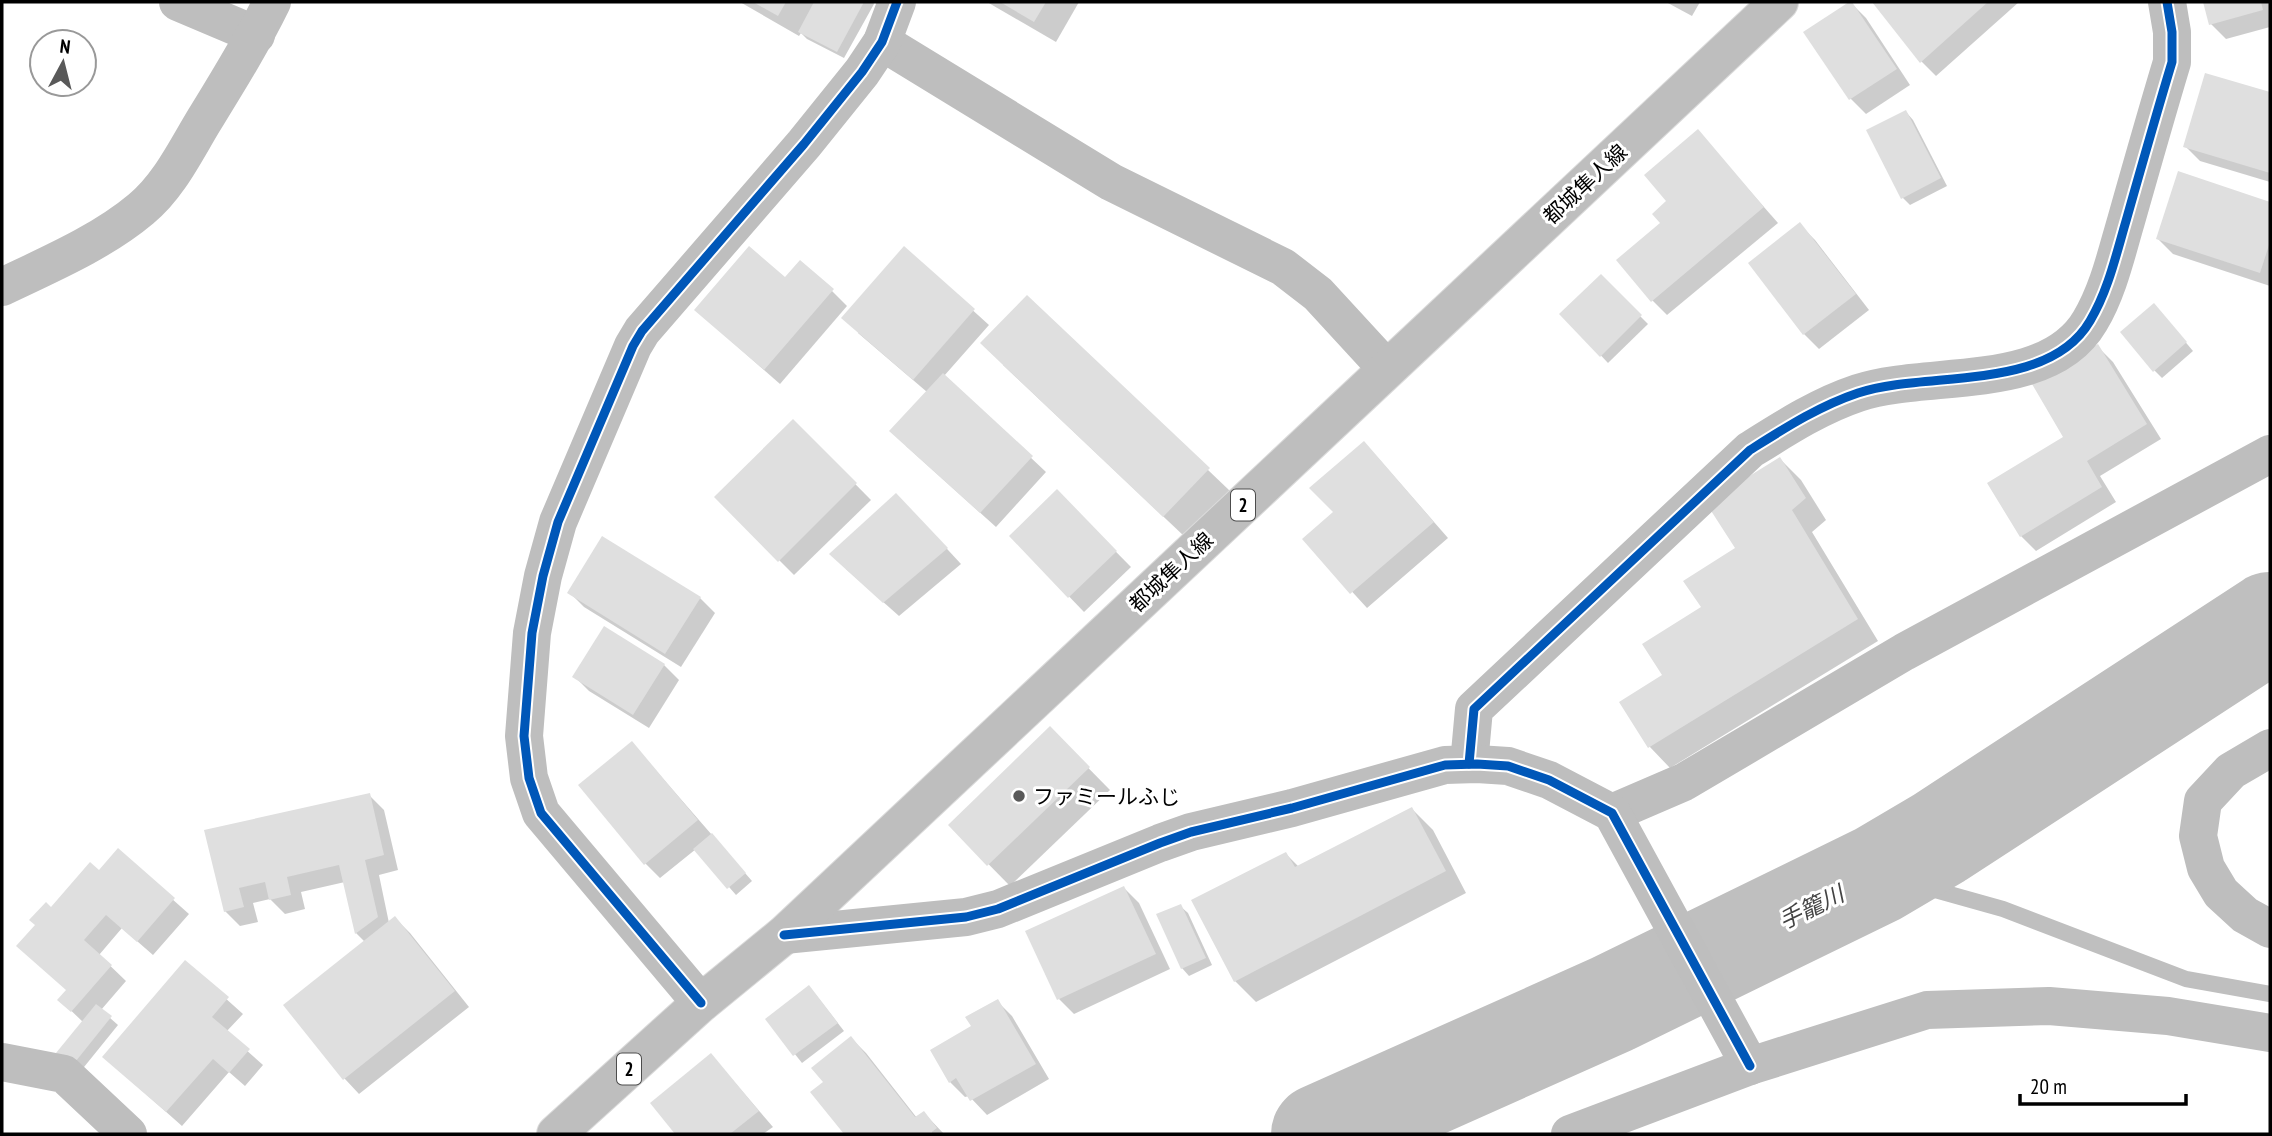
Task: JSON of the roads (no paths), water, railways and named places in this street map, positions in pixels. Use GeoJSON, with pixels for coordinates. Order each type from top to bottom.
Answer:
{"type":"FeatureCollection","features":[{"type":"Feature","properties":{"kind":"street"},"geometry":{"type":"LineString","coordinates":[[2,288],[74,252],[143,208],[177,165],[264,18],[178,2]]}},
{"type":"Feature","properties":{"kind":"street"},"geometry":{"type":"LineString","coordinates":[[701,1003],[541,813],[529,778],[524,736],[534,621],[558,522],[633,346],[642,331],[804,144],[862,72],[882,42],[897,2]]}},
{"type":"Feature","properties":{"kind":"street","name":"都城隼人線"},"geometry":{"type":"LineString","coordinates":[[556,1134],[701,1003],[784,935],[1779,2]]}},
{"type":"Feature","properties":{"kind":"street"},"geometry":{"type":"LineString","coordinates":[[1469,764],[1474,709],[1750,450],[1793,422],[1860,392],[1888,385],[2012,372],[2068,346],[2089,324],[2109,278],[2172,62],[2172,32],[2167,2]]}},
{"type":"Feature","properties":{"kind":"street"},"geometry":{"type":"LineString","coordinates":[[882,42],[1111,182],[1283,267],[1318,294],[1387,369]]}},
{"type":"Feature","properties":{"kind":"street"},"geometry":{"type":"LineString","coordinates":[[1612,813],[1684,782],[1905,652],[2270,454]]}},
{"type":"Feature","properties":{"kind":"street"},"geometry":{"type":"LineString","coordinates":[[2270,748],[2231,771],[2203,801],[2198,835],[2206,868],[2221,893],[2245,915],[2270,929]]}},
{"type":"Feature","properties":{"kind":"street"},"geometry":{"type":"LineString","coordinates":[[784,935],[966,917],[999,909],[1191,832],[1292,808],[1445,765],[1508,766],[1549,780],[1612,813],[1750,1066]]}},
{"type":"Feature","properties":{"kind":"street"},"geometry":{"type":"LineString","coordinates":[[1570,1134],[1750,1066],[1927,1010],[2049,1006],[2168,1016],[2270,1033]]}},
{"type":"Feature","properties":{"kind":"street"},"geometry":{"type":"LineString","coordinates":[[2,1062],[64,1074],[128,1134]]}},
{"type":"Feature","properties":{"kind":"waterway","name":"手籠川"},"geometry":{"type":"LineString","coordinates":[[1321,1134],[1612,1004],[1878,874],[1939,838],[2270,622]]}},
{"type":"Feature","properties":{"kind":"waterway"},"geometry":{"type":"LineString","coordinates":[[1878,874],[2003,909],[2186,979],[2270,994]]}},
{"type":"Feature","properties":{"kind":"place","name":"ファミールふじ"},"geometry":{"type":"Point","coordinates":[1019,796]}}]}
